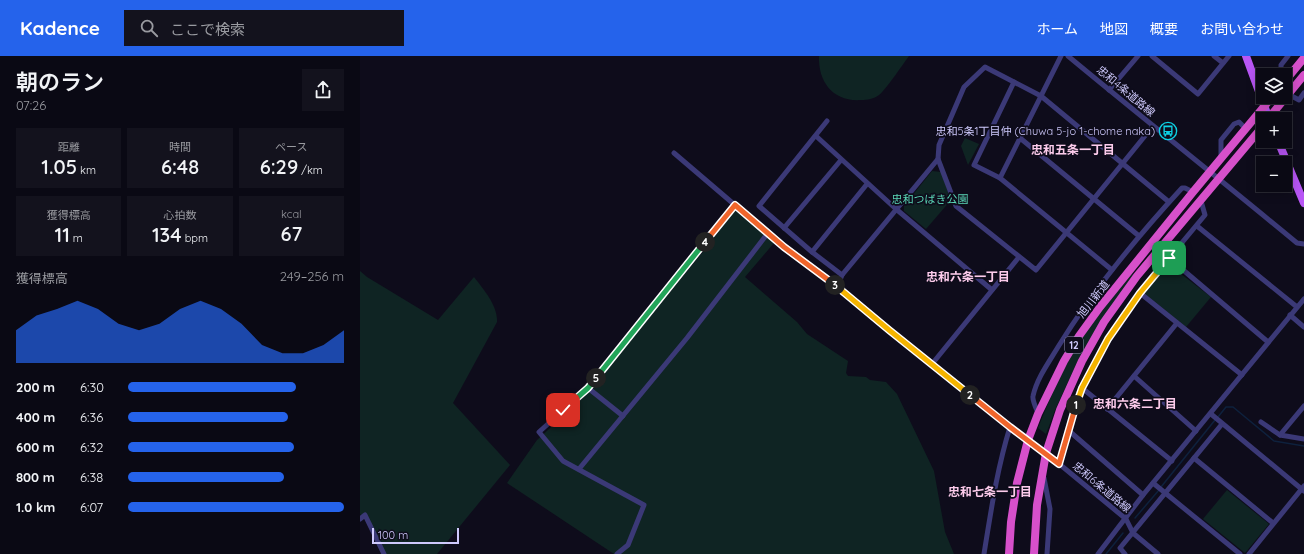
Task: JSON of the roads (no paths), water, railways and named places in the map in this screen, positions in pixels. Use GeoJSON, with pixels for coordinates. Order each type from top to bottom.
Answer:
{"type":"FeatureCollection","features":[{"type":"Feature","properties":{"kind":"highway"},"geometry":{"type":"LineString","coordinates":[[1292,73],[1304,58]]}},
{"type":"Feature","properties":{"kind":"highway"},"geometry":{"type":"LineString","coordinates":[[1292,89],[1304,75]]}},
{"type":"Feature","properties":{"kind":"highway"},"geometry":{"type":"LineString","coordinates":[[1274,112],[1280,104]]}},
{"type":"Feature","properties":{"kind":"highway","name":"旭川新道"},"geometry":{"type":"LineString","coordinates":[[1009,554],[1011,522],[1017,483],[1028,440],[1038,414],[1064,361],[1079,336],[1100,307],[1265,106]]}},
{"type":"Feature","properties":{"kind":"highway","name":"旭川新道"},"geometry":{"type":"LineString","coordinates":[[1034,554],[1037,505],[1046,453],[1060,410],[1082,361],[1104,322],[1137,276],[1256,134]]}},
{"type":"Feature","properties":{"kind":"main road"},"geometry":{"type":"LineString","coordinates":[[1246,56],[1267,112]]}},
{"type":"Feature","properties":{"kind":"main road"},"geometry":{"type":"LineString","coordinates":[[1281,148],[1304,203]]}},
{"type":"Feature","properties":{"kind":"street"},"geometry":{"type":"LineString","coordinates":[[1000,178],[1061,56]]}},
{"type":"Feature","properties":{"kind":"street","name":"忠和4条道路線"},"geometry":{"type":"LineString","coordinates":[[1068,56],[1153,126],[1211,171],[1297,243],[1304,244]]}},
{"type":"Feature","properties":{"kind":"street"},"geometry":{"type":"LineString","coordinates":[[1109,90],[1138,56]]}},
{"type":"Feature","properties":{"kind":"street"},"geometry":{"type":"LineString","coordinates":[[1152,56],[1198,94],[1229,56]]}},
{"type":"Feature","properties":{"kind":"street"},"geometry":{"type":"LineString","coordinates":[[1214,56],[1223,63]]}},
{"type":"Feature","properties":{"kind":"street"},"geometry":{"type":"LineString","coordinates":[[1281,68],[1281,65],[1288,56]]}},
{"type":"Feature","properties":{"kind":"street"},"geometry":{"type":"LineString","coordinates":[[1153,126],[1122,165],[1094,200],[1036,270],[1019,258],[956,206],[938,159],[939,145],[964,87],[985,67],[1041,96],[1122,165],[1169,202]]}},
{"type":"Feature","properties":{"kind":"street"},"geometry":{"type":"LineString","coordinates":[[1014,82],[974,165],[1000,178],[1112,270]]}},
{"type":"Feature","properties":{"kind":"street"},"geometry":{"type":"LineString","coordinates":[[1292,96],[1299,100],[1304,93]]}},
{"type":"Feature","properties":{"kind":"street"},"geometry":{"type":"LineString","coordinates":[[827,121],[759,206],[812,252],[842,275]]}},
{"type":"Feature","properties":{"kind":"street"},"geometry":{"type":"LineString","coordinates":[[1221,159],[1221,140],[1234,124],[1239,122],[1246,128]]}},
{"type":"Feature","properties":{"kind":"street"},"geometry":{"type":"LineString","coordinates":[[816,136],[896,209],[992,290]]}},
{"type":"Feature","properties":{"kind":"street"},"geometry":{"type":"LineString","coordinates":[[1020,138],[1094,200],[1140,236]]}},
{"type":"Feature","properties":{"kind":"street","name":"忠和6条道路線"},"geometry":{"type":"LineString","coordinates":[[674,153],[768,233],[1010,427],[1046,453],[1126,519],[1133,533],[1158,554]]}},
{"type":"Feature","properties":{"kind":"street"},"geometry":{"type":"LineString","coordinates":[[837,287],[842,275],[938,159]]}},
{"type":"Feature","properties":{"kind":"street"},"geometry":{"type":"LineString","coordinates":[[784,228],[841,160]]}},
{"type":"Feature","properties":{"kind":"street"},"geometry":{"type":"LineString","coordinates":[[812,252],[868,184]]}},
{"type":"Feature","properties":{"kind":"street"},"geometry":{"type":"LineString","coordinates":[[1038,414],[1033,397],[1041,375],[1072,324],[1112,270],[1169,202],[1182,188],[1193,192]]}},
{"type":"Feature","properties":{"kind":"street"},"geometry":{"type":"LineString","coordinates":[[1059,464],[1076,402],[1108,339],[1140,293],[1205,215],[1201,201]]}},
{"type":"Feature","properties":{"kind":"street"},"geometry":{"type":"LineString","coordinates":[[618,554],[628,544],[644,505],[563,461],[539,432],[588,388],[735,205]]}},
{"type":"Feature","properties":{"kind":"street"},"geometry":{"type":"LineString","coordinates":[[1197,226],[1298,307]]}},
{"type":"Feature","properties":{"kind":"street"},"geometry":{"type":"LineString","coordinates":[[579,469],[687,338],[768,233]]}},
{"type":"Feature","properties":{"kind":"street"},"geometry":{"type":"LineString","coordinates":[[932,364],[1019,258]]}},
{"type":"Feature","properties":{"kind":"street"},"geometry":{"type":"LineString","coordinates":[[1169,258],[1268,342]]}},
{"type":"Feature","properties":{"kind":"street"},"geometry":{"type":"LineString","coordinates":[[1140,293],[1242,375]]}},
{"type":"Feature","properties":{"kind":"street"},"geometry":{"type":"LineString","coordinates":[[1125,554],[1120,548],[1163,492],[1194,458],[1242,375],[1304,299]]}},
{"type":"Feature","properties":{"kind":"street"},"geometry":{"type":"LineString","coordinates":[[1290,315],[1304,327]]}},
{"type":"Feature","properties":{"kind":"street"},"geometry":{"type":"LineString","coordinates":[[1107,408],[1177,323]]}},
{"type":"Feature","properties":{"kind":"street"},"geometry":{"type":"LineString","coordinates":[[1134,376],[1196,431]]}},
{"type":"Feature","properties":{"kind":"street"},"geometry":{"type":"LineString","coordinates":[[588,388],[623,416]]}},
{"type":"Feature","properties":{"kind":"street"},"geometry":{"type":"LineString","coordinates":[[1082,388],[1172,461]]}},
{"type":"Feature","properties":{"kind":"street"},"geometry":{"type":"LineString","coordinates":[[1280,435],[1304,406]]}},
{"type":"Feature","properties":{"kind":"street"},"geometry":{"type":"LineString","coordinates":[[1098,554],[1143,495],[1155,485],[1196,431],[1217,418]]}},
{"type":"Feature","properties":{"kind":"street"},"geometry":{"type":"LineString","coordinates":[[1217,418],[1303,489],[1273,523],[1249,554]]}},
{"type":"Feature","properties":{"kind":"street"},"geometry":{"type":"LineString","coordinates":[[1261,422],[1280,435],[1304,439]]}},
{"type":"Feature","properties":{"kind":"street"},"geometry":{"type":"LineString","coordinates":[[984,554],[994,491],[1004,445],[1010,427]]}},
{"type":"Feature","properties":{"kind":"street"},"geometry":{"type":"LineString","coordinates":[[1068,430],[1143,495]]}},
{"type":"Feature","properties":{"kind":"street"},"geometry":{"type":"LineString","coordinates":[[1194,458],[1273,523]]}},
{"type":"Feature","properties":{"kind":"street"},"geometry":{"type":"LineString","coordinates":[[1042,473],[1050,509],[1047,554]]}},
{"type":"Feature","properties":{"kind":"street"},"geometry":{"type":"LineString","coordinates":[[1155,485],[1240,554]]}},
{"type":"Feature","properties":{"kind":"street"},"geometry":{"type":"LineString","coordinates":[[360,519],[365,515],[384,554]]}},
{"type":"Feature","properties":{"kind":"waterway"},"geometry":{"type":"LineString","coordinates":[[1218,417],[1226,407],[1233,407],[1274,441],[1304,446]]}},
{"type":"Feature","properties":{"kind":"waterway"},"geometry":{"type":"LineString","coordinates":[[1161,487],[1215,420]]}},
{"type":"Feature","properties":{"kind":"waterway"},"geometry":{"type":"LineString","coordinates":[[1135,518],[1159,490]]}},
{"type":"Feature","properties":{"kind":"waterway"},"geometry":{"type":"LineString","coordinates":[[1106,554],[1123,533]]}},
{"type":"Feature","properties":{"kind":"place","name":"忠和5条1丁目仲 (Chuwa 5-jo 1-chome naka)"},"geometry":{"type":"Point","coordinates":[1168,131]}},
{"type":"Feature","properties":{"kind":"district","name":"忠和五条一丁目"},"geometry":{"type":"Point","coordinates":[1073,150]}},
{"type":"Feature","properties":{"kind":"district","name":"忠和六条一丁目"},"geometry":{"type":"Point","coordinates":[968,277]}},
{"type":"Feature","properties":{"kind":"district","name":"忠和六条二丁目"},"geometry":{"type":"Point","coordinates":[1135,404]}},
{"type":"Feature","properties":{"kind":"district","name":"忠和七条一丁目"},"geometry":{"type":"Point","coordinates":[990,492]}},
{"type":"Feature","properties":{"kind":"park label","name":"忠和つばき公園"},"geometry":{"type":"Point","coordinates":[930,199]}}]}
